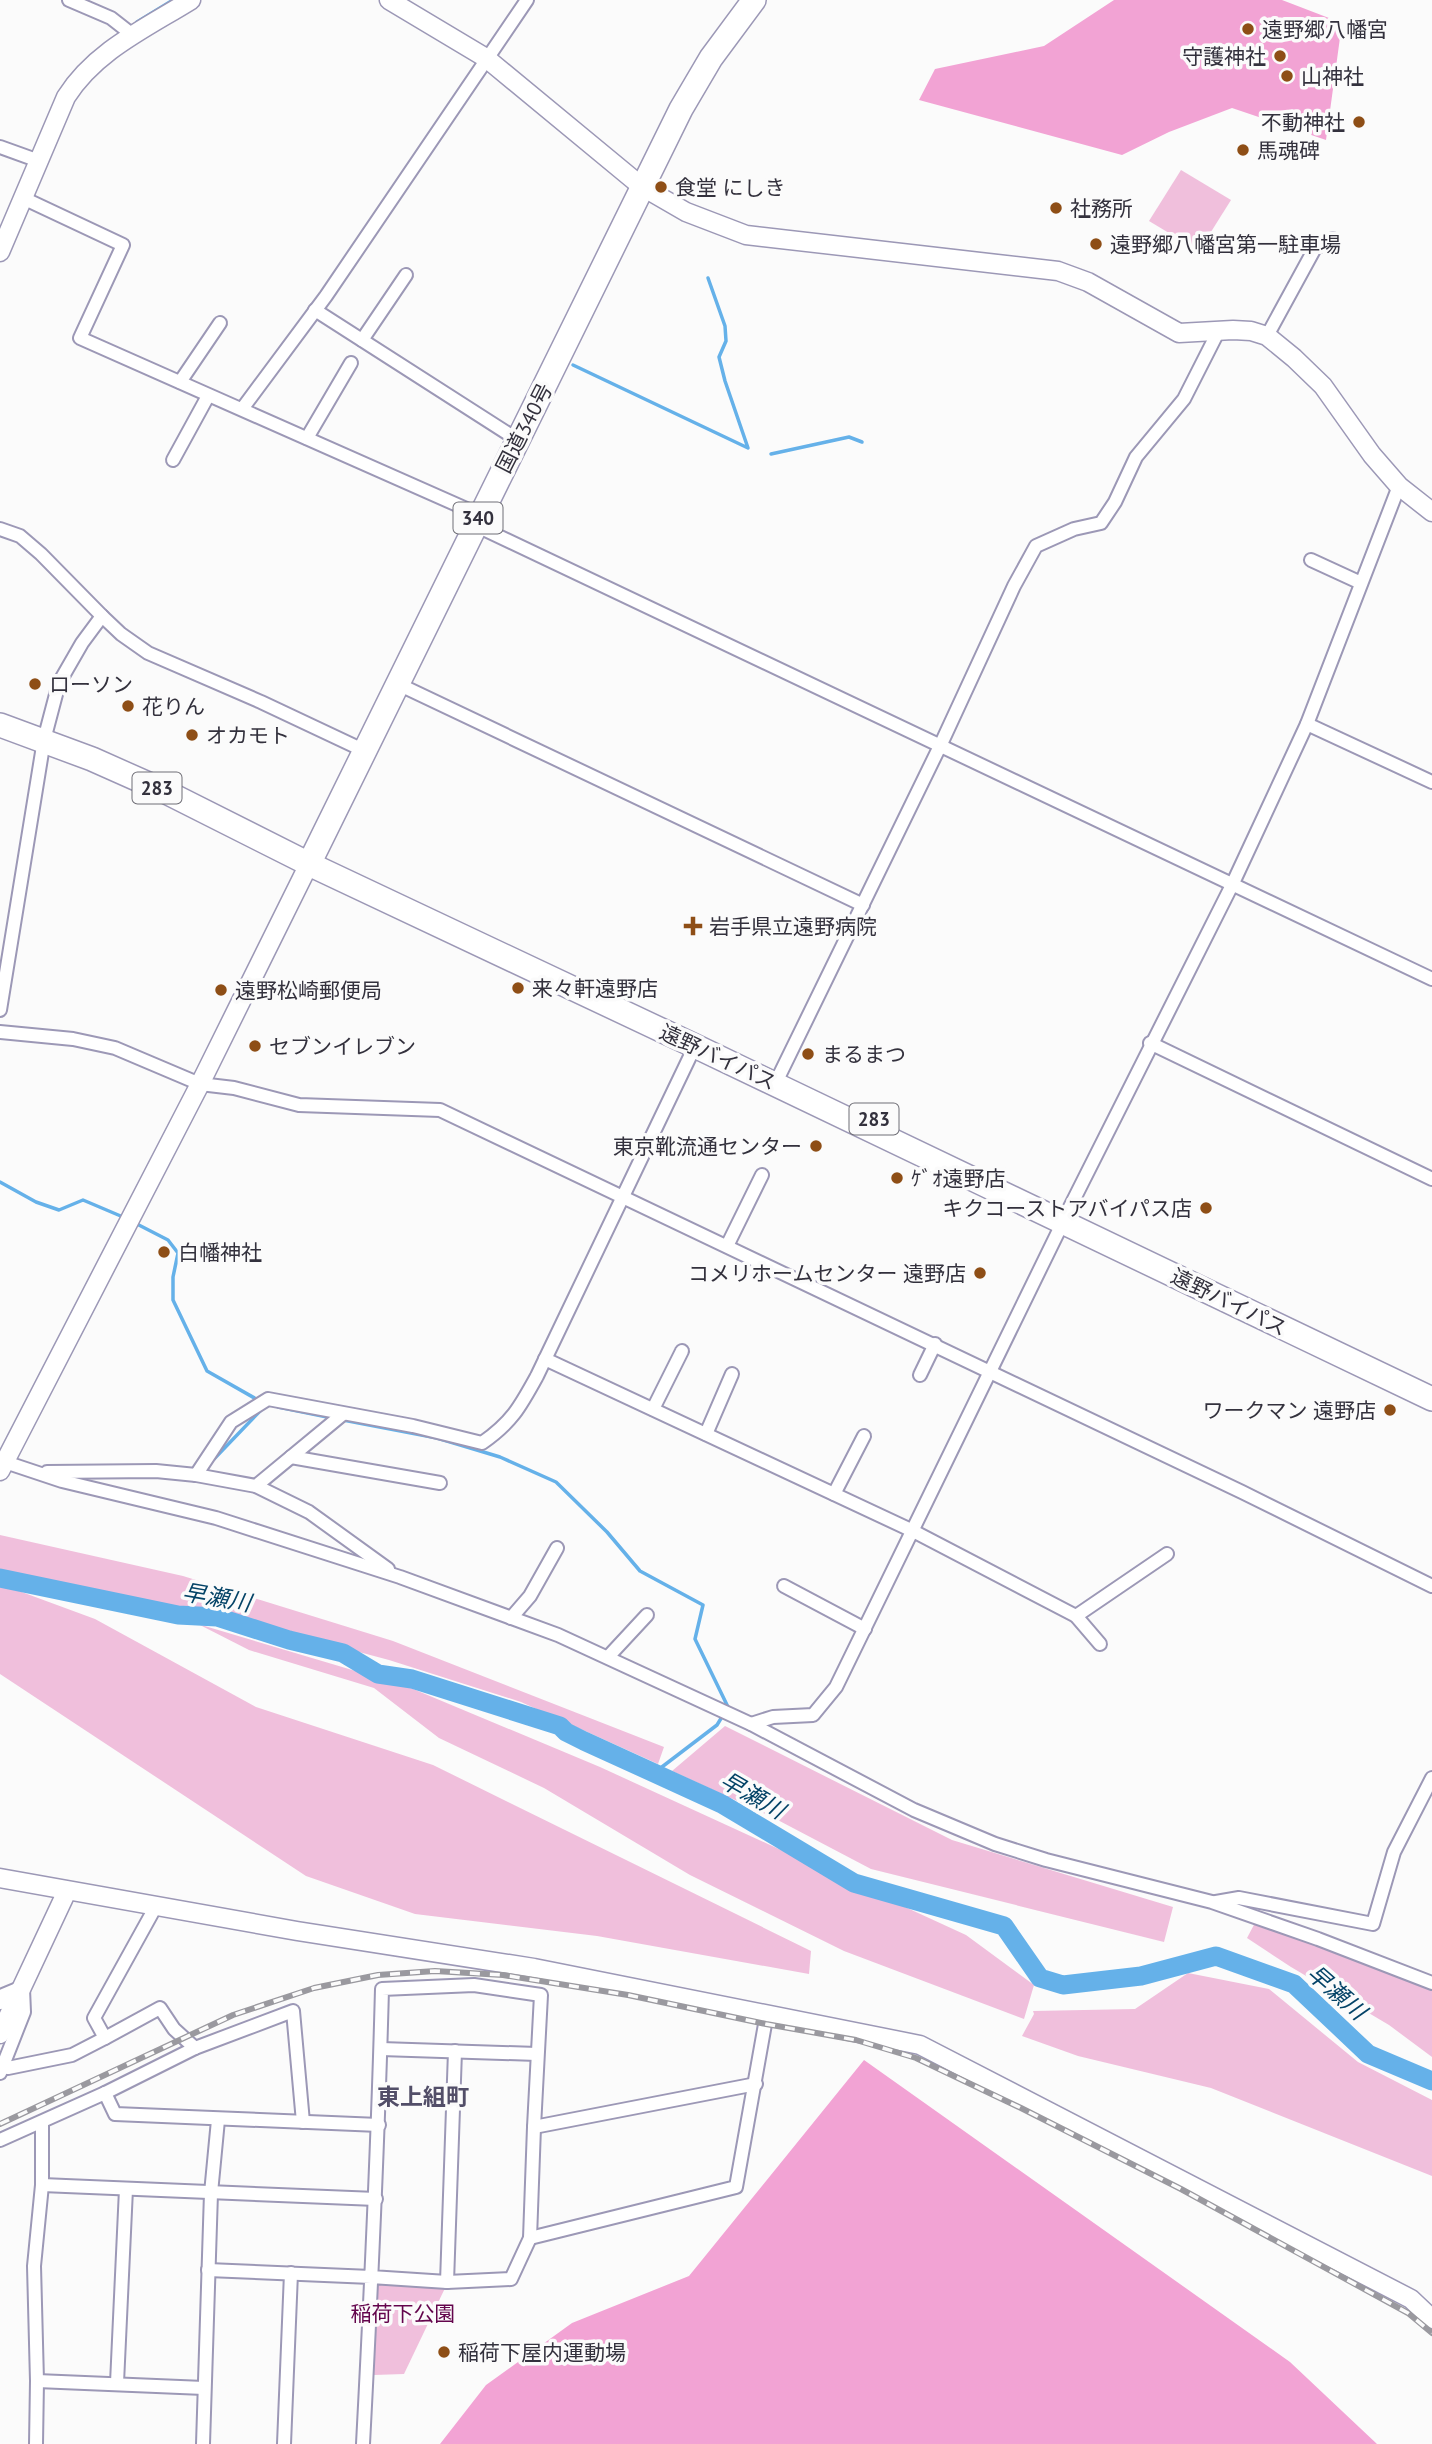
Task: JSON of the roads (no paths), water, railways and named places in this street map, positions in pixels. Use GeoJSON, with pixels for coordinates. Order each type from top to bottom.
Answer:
{"type":"FeatureCollection","features":[{"type":"Feature","properties":{"kind":"highway","name":"国道340号"},"geometry":{"type":"LineString","coordinates":[[312,857],[681,108],[711,58],[754,0]]}},
{"type":"Feature","properties":{"kind":"highway","name":"遠野バイパス"},"geometry":{"type":"LineString","coordinates":[[0,712],[46,734]]}},
{"type":"Feature","properties":{"kind":"highway","name":"遠野バイパス"},"geometry":{"type":"LineString","coordinates":[[0,725],[46,734],[123,759],[312,857],[695,1046],[1432,1386]]}},
{"type":"Feature","properties":{"kind":"highway","name":"遠野バイパス"},"geometry":{"type":"LineString","coordinates":[[312,857],[780,1074],[1432,1399]]}},
{"type":"Feature","properties":{"kind":"street"},"geometry":{"type":"LineString","coordinates":[[69,0],[111,18],[129,32]]}},
{"type":"Feature","properties":{"kind":"street"},"geometry":{"type":"LineString","coordinates":[[0,252],[23,198],[35,159],[77,80],[92,63],[129,32],[191,0]]}},
{"type":"Feature","properties":{"kind":"street"},"geometry":{"type":"LineString","coordinates":[[389,0],[486,58],[641,186],[686,212],[746,235],[1058,271],[1088,282],[1179,333],[1251,331],[1266,336],[1323,386],[1371,455],[1399,486],[1432,512]]}},
{"type":"Feature","properties":{"kind":"street"},"geometry":{"type":"LineString","coordinates":[[242,409],[315,310],[527,0]]}},
{"type":"Feature","properties":{"kind":"street"},"geometry":{"type":"LineString","coordinates":[[0,146],[35,159]]}},
{"type":"Feature","properties":{"kind":"street"},"geometry":{"type":"LineString","coordinates":[[23,198],[123,245],[80,338],[307,438],[1432,979]]}},
{"type":"Feature","properties":{"kind":"street"},"geometry":{"type":"LineString","coordinates":[[1266,336],[1315,248],[1333,239]]}},
{"type":"Feature","properties":{"kind":"street"},"geometry":{"type":"LineString","coordinates":[[362,340],[406,275]]}},
{"type":"Feature","properties":{"kind":"street"},"geometry":{"type":"LineString","coordinates":[[315,310],[517,440]]}},
{"type":"Feature","properties":{"kind":"street"},"geometry":{"type":"LineString","coordinates":[[180,382],[220,323]]}},
{"type":"Feature","properties":{"kind":"street"},"geometry":{"type":"LineString","coordinates":[[780,1074],[1035,546],[1074,529],[1101,523],[1115,502],[1136,457],[1184,399],[1219,330]]}},
{"type":"Feature","properties":{"kind":"street"},"geometry":{"type":"LineString","coordinates":[[307,438],[351,363]]}},
{"type":"Feature","properties":{"kind":"street"},"geometry":{"type":"LineString","coordinates":[[173,460],[208,396]]}},
{"type":"Feature","properties":{"kind":"street"},"geometry":{"type":"LineString","coordinates":[[751,1724],[773,1717],[813,1715],[836,1687],[1150,1043],[1233,883],[1307,724],[1399,486]]}},
{"type":"Feature","properties":{"kind":"street"},"geometry":{"type":"LineString","coordinates":[[0,528],[20,536],[102,616],[148,653],[365,751]]}},
{"type":"Feature","properties":{"kind":"street"},"geometry":{"type":"LineString","coordinates":[[1311,560],[1361,583]]}},
{"type":"Feature","properties":{"kind":"street"},"geometry":{"type":"LineString","coordinates":[[0,1010],[46,734],[59,683],[82,643],[102,616]]}},
{"type":"Feature","properties":{"kind":"street"},"geometry":{"type":"LineString","coordinates":[[398,684],[863,905]]}},
{"type":"Feature","properties":{"kind":"street"},"geometry":{"type":"LineString","coordinates":[[1307,724],[1432,782]]}},
{"type":"Feature","properties":{"kind":"street"},"geometry":{"type":"LineString","coordinates":[[312,857],[201,1084],[4,1459],[62,1481],[216,1518],[400,1577],[558,1635],[608,1657],[751,1724],[914,1810],[995,1844],[1046,1860],[1212,1902],[1432,1983]]}},
{"type":"Feature","properties":{"kind":"street"},"geometry":{"type":"LineString","coordinates":[[0,1032],[73,1039],[116,1048],[201,1084],[234,1088],[299,1105],[440,1110],[935,1344],[1432,1586]]}},
{"type":"Feature","properties":{"kind":"street"},"geometry":{"type":"LineString","coordinates":[[1150,1043],[1432,1179]]}},
{"type":"Feature","properties":{"kind":"street"},"geometry":{"type":"LineString","coordinates":[[196,1475],[231,1422],[268,1399],[413,1426],[482,1443],[502,1429],[516,1413],[545,1359],[695,1046]]}},
{"type":"Feature","properties":{"kind":"street"},"geometry":{"type":"LineString","coordinates":[[727,1246],[762,1175]]}},
{"type":"Feature","properties":{"kind":"street"},"geometry":{"type":"LineString","coordinates":[[920,1375],[935,1344]]}},
{"type":"Feature","properties":{"kind":"street"},"geometry":{"type":"LineString","coordinates":[[653,1409],[682,1351]]}},
{"type":"Feature","properties":{"kind":"street"},"geometry":{"type":"LineString","coordinates":[[545,1359],[913,1531],[1076,1616],[1100,1644]]}},
{"type":"Feature","properties":{"kind":"street"},"geometry":{"type":"LineString","coordinates":[[706,1434],[732,1374]]}},
{"type":"Feature","properties":{"kind":"street"},"geometry":{"type":"LineString","coordinates":[[256,1486],[343,1414]]}},
{"type":"Feature","properties":{"kind":"street"},"geometry":{"type":"LineString","coordinates":[[834,1494],[864,1436]]}},
{"type":"Feature","properties":{"kind":"street"},"geometry":{"type":"LineString","coordinates":[[291,1457],[440,1483]]}},
{"type":"Feature","properties":{"kind":"street"},"geometry":{"type":"LineString","coordinates":[[36,1472],[156,1471],[256,1486],[309,1512],[400,1577]]}},
{"type":"Feature","properties":{"kind":"street"},"geometry":{"type":"LineString","coordinates":[[511,1618],[530,1596],[557,1548]]}},
{"type":"Feature","properties":{"kind":"street"},"geometry":{"type":"LineString","coordinates":[[1076,1616],[1167,1554]]}},
{"type":"Feature","properties":{"kind":"street"},"geometry":{"type":"LineString","coordinates":[[784,1586],[865,1629]]}},
{"type":"Feature","properties":{"kind":"street"},"geometry":{"type":"LineString","coordinates":[[608,1657],[647,1615]]}},
{"type":"Feature","properties":{"kind":"street"},"geometry":{"type":"LineString","coordinates":[[1212,1902],[1239,1898],[1373,1924],[1394,1852],[1431,1783]]}},
{"type":"Feature","properties":{"kind":"street"},"geometry":{"type":"LineString","coordinates":[[0,1878],[297,1931],[534,1968],[920,2045],[946,2056],[1411,2299],[1432,2319]]}},
{"type":"Feature","properties":{"kind":"street"},"geometry":{"type":"LineString","coordinates":[[0,2034],[7,2005],[23,1986],[67,1891]]}},
{"type":"Feature","properties":{"kind":"street"},"geometry":{"type":"LineString","coordinates":[[105,2038],[94,2018],[156,1906]]}},
{"type":"Feature","properties":{"kind":"street"},"geometry":{"type":"LineString","coordinates":[[208,2270],[372,2277],[447,2282],[511,2279],[530,2238],[541,1996],[474,1985],[383,1989],[376,2199],[372,2277],[363,2444]]}},
{"type":"Feature","properties":{"kind":"street"},"geometry":{"type":"LineString","coordinates":[[1,2069],[24,2011],[23,1986]]}},
{"type":"Feature","properties":{"kind":"street"},"geometry":{"type":"LineString","coordinates":[[1,2069],[72,2055],[160,2008],[174,2029],[195,2048]]}},
{"type":"Feature","properties":{"kind":"street"},"geometry":{"type":"LineString","coordinates":[[0,2140],[105,2093],[195,2048],[293,2011],[303,2122]]}},
{"type":"Feature","properties":{"kind":"street"},"geometry":{"type":"LineString","coordinates":[[530,2238],[736,2187],[767,2013]]}},
{"type":"Feature","properties":{"kind":"street"},"geometry":{"type":"LineString","coordinates":[[381,2049],[537,2054]]}},
{"type":"Feature","properties":{"kind":"street"},"geometry":{"type":"LineString","coordinates":[[447,2282],[456,2051]]}},
{"type":"Feature","properties":{"kind":"street"},"geometry":{"type":"LineString","coordinates":[[534,2127],[756,2084]]}},
{"type":"Feature","properties":{"kind":"street"},"geometry":{"type":"LineString","coordinates":[[105,2093],[115,2114],[379,2125]]}},
{"type":"Feature","properties":{"kind":"street"},"geometry":{"type":"LineString","coordinates":[[203,2444],[211,2193],[218,2120]]}},
{"type":"Feature","properties":{"kind":"street"},"geometry":{"type":"LineString","coordinates":[[36,2444],[34,2266],[42,2185],[42,2122]]}},
{"type":"Feature","properties":{"kind":"street"},"geometry":{"type":"LineString","coordinates":[[42,2185],[376,2199]]}},
{"type":"Feature","properties":{"kind":"street"},"geometry":{"type":"LineString","coordinates":[[117,2383],[126,2189]]}},
{"type":"Feature","properties":{"kind":"street"},"geometry":{"type":"LineString","coordinates":[[285,2444],[291,2273]]}},
{"type":"Feature","properties":{"kind":"street"},"geometry":{"type":"LineString","coordinates":[[37,2381],[204,2388]]}},
{"type":"Feature","properties":{"kind":"waterway"},"geometry":{"type":"LineString","coordinates":[[137,22],[173,0]]}},
{"type":"Feature","properties":{"kind":"waterway"},"geometry":{"type":"LineString","coordinates":[[573,365],[748,448],[719,357],[726,341],[725,326],[708,278]]}},
{"type":"Feature","properties":{"kind":"waterway"},"geometry":{"type":"LineString","coordinates":[[771,454],[849,437],[862,442]]}},
{"type":"Feature","properties":{"kind":"waterway"},"geometry":{"type":"LineString","coordinates":[[0,1182],[36,1202],[59,1210],[83,1200],[123,1217]]}},
{"type":"Feature","properties":{"kind":"waterway"},"geometry":{"type":"LineString","coordinates":[[133,1222],[168,1240],[178,1253],[173,1277],[173,1300],[207,1371],[258,1400]]}},
{"type":"Feature","properties":{"kind":"waterway"},"geometry":{"type":"LineString","coordinates":[[278,1407],[332,1418]]}},
{"type":"Feature","properties":{"kind":"waterway"},"geometry":{"type":"LineString","coordinates":[[214,1459],[262,1409]]}},
{"type":"Feature","properties":{"kind":"waterway"},"geometry":{"type":"LineString","coordinates":[[343,1420],[437,1438],[500,1457],[556,1482],[607,1532],[640,1571],[703,1605],[695,1639],[728,1707],[717,1725],[654,1773]]}},
{"type":"Feature","properties":{"kind":"waterway","name":"早瀬川"},"geometry":{"type":"LineString","coordinates":[[0,1578],[178,1615],[217,1617],[289,1640],[343,1653],[378,1674],[412,1679],[560,1726],[584,1741],[722,1804],[854,1883],[1004,1926],[1040,1978],[1063,1985],[1141,1976],[1216,1956],[1294,1984],[1368,2054],[1432,2081]]}},
{"type":"Feature","properties":{"kind":"railway"},"geometry":{"type":"LineString","coordinates":[[0,2124],[233,2015],[314,1988],[378,1975],[435,1971],[503,1975],[628,1995],[856,2040],[916,2058],[1181,2189],[1408,2313],[1432,2333]]}},
{"type":"Feature","properties":{"kind":"place","name":"遠野郷八幡宮"},"geometry":{"type":"Point","coordinates":[1248,29]}},
{"type":"Feature","properties":{"kind":"place","name":"守護神社"},"geometry":{"type":"Point","coordinates":[1280,56]}},
{"type":"Feature","properties":{"kind":"place","name":"山神社"},"geometry":{"type":"Point","coordinates":[1287,76]}},
{"type":"Feature","properties":{"kind":"place","name":"不動神社"},"geometry":{"type":"Point","coordinates":[1359,122]}},
{"type":"Feature","properties":{"kind":"place","name":"馬魂碑"},"geometry":{"type":"Point","coordinates":[1243,150]}},
{"type":"Feature","properties":{"kind":"place","name":"食堂 にしき"},"geometry":{"type":"Point","coordinates":[661,187]}},
{"type":"Feature","properties":{"kind":"place","name":"社務所"},"geometry":{"type":"Point","coordinates":[1056,208]}},
{"type":"Feature","properties":{"kind":"place","name":"遠野郷八幡宮第一駐車場"},"geometry":{"type":"Point","coordinates":[1096,244]}},
{"type":"Feature","properties":{"kind":"place","name":"ローソン"},"geometry":{"type":"Point","coordinates":[35,684]}},
{"type":"Feature","properties":{"kind":"place","name":"花りん"},"geometry":{"type":"Point","coordinates":[128,706]}},
{"type":"Feature","properties":{"kind":"place","name":"オカモト"},"geometry":{"type":"Point","coordinates":[192,735]}},
{"type":"Feature","properties":{"kind":"place","name":"岩手県立遠野病院"},"geometry":{"type":"Point","coordinates":[693,926]}},
{"type":"Feature","properties":{"kind":"place","name":"来々軒遠野店"},"geometry":{"type":"Point","coordinates":[518,988]}},
{"type":"Feature","properties":{"kind":"place","name":"遠野松崎郵便局"},"geometry":{"type":"Point","coordinates":[221,990]}},
{"type":"Feature","properties":{"kind":"place","name":"セブンイレブン"},"geometry":{"type":"Point","coordinates":[255,1046]}},
{"type":"Feature","properties":{"kind":"place","name":"まるまつ"},"geometry":{"type":"Point","coordinates":[808,1054]}},
{"type":"Feature","properties":{"kind":"place","name":"東京靴流通センター"},"geometry":{"type":"Point","coordinates":[816,1146]}},
{"type":"Feature","properties":{"kind":"place","name":"ｹﾞｵ遠野店"},"geometry":{"type":"Point","coordinates":[897,1178]}},
{"type":"Feature","properties":{"kind":"place","name":"キクコーストアバイパス店"},"geometry":{"type":"Point","coordinates":[1206,1208]}},
{"type":"Feature","properties":{"kind":"place","name":"白幡神社"},"geometry":{"type":"Point","coordinates":[164,1252]}},
{"type":"Feature","properties":{"kind":"place","name":"コメリホームセンター 遠野店"},"geometry":{"type":"Point","coordinates":[980,1273]}},
{"type":"Feature","properties":{"kind":"place","name":"ワークマン 遠野店"},"geometry":{"type":"Point","coordinates":[1390,1410]}},
{"type":"Feature","properties":{"kind":"place","name":"稲荷下屋内運動場"},"geometry":{"type":"Point","coordinates":[444,2352]}},
{"type":"Feature","properties":{"kind":"district","name":"東上組町"},"geometry":{"type":"Point","coordinates":[423,2096]}},
{"type":"Feature","properties":{"kind":"park label","name":"稲荷下公園"},"geometry":{"type":"Point","coordinates":[403,2313]}}]}
